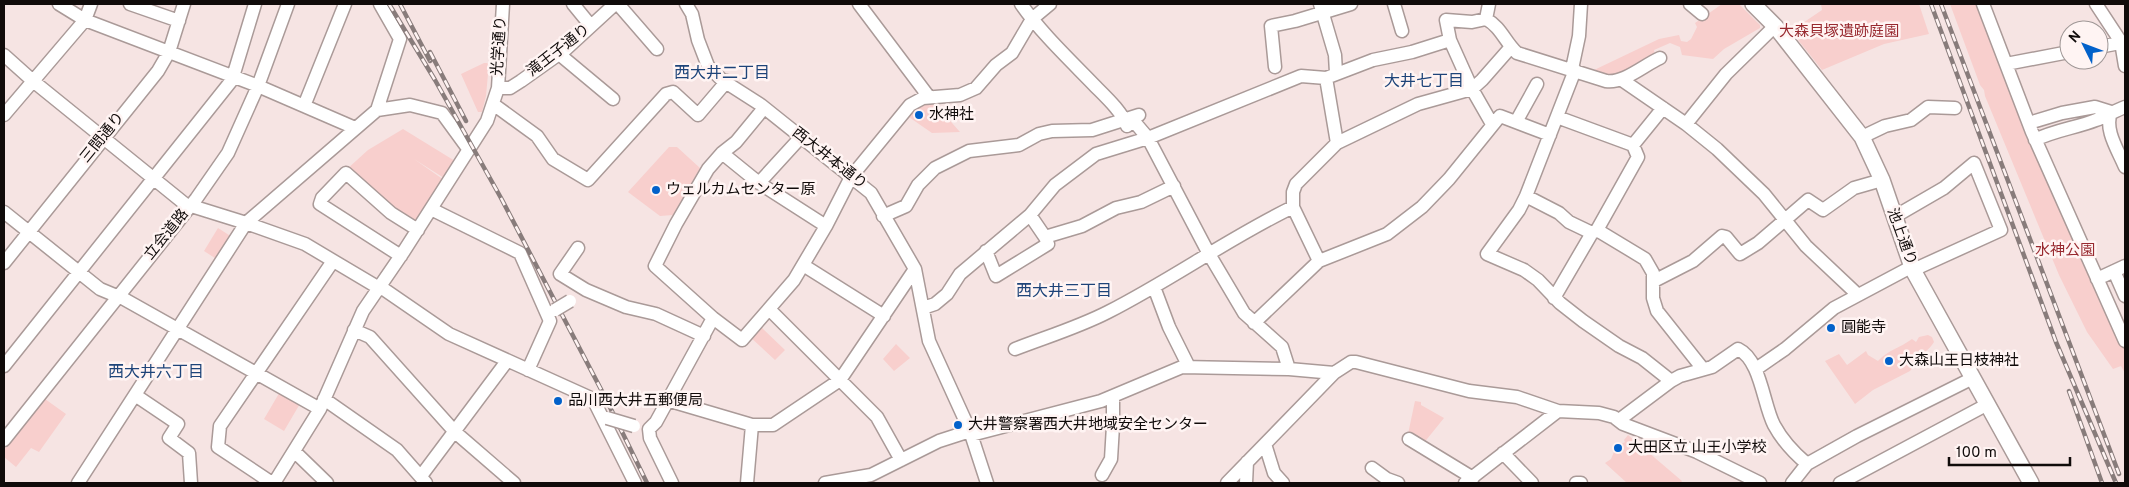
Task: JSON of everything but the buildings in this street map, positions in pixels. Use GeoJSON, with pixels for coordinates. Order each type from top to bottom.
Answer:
{"type":"FeatureCollection","features":[{"type":"Feature","properties":{"kind":"main road","name":"池上通り"},"geometry":{"type":"LineString","coordinates":[[1753,4],[1775,26],[1862,137],[1882,180],[1912,269],[2031,483]]}},
{"type":"Feature","properties":{"kind":"street"},"geometry":{"type":"LineString","coordinates":[[59,4],[84,20],[234,76],[355,128]]}},
{"type":"Feature","properties":{"kind":"street"},"geometry":{"type":"LineString","coordinates":[[4,115],[84,20],[91,4]]}},
{"type":"Feature","properties":{"kind":"street"},"geometry":{"type":"LineString","coordinates":[[130,4],[179,21]]}},
{"type":"Feature","properties":{"kind":"street","name":"三間通り"},"geometry":{"type":"LineString","coordinates":[[4,263],[158,71],[169,52],[184,4]]}},
{"type":"Feature","properties":{"kind":"street"},"geometry":{"type":"LineString","coordinates":[[4,366],[234,76],[255,4]]}},
{"type":"Feature","properties":{"kind":"street","name":"立会道路"},"geometry":{"type":"LineString","coordinates":[[4,440],[191,206],[228,153],[258,86],[288,4]]}},
{"type":"Feature","properties":{"kind":"street"},"geometry":{"type":"LineString","coordinates":[[304,106],[346,4]]}},
{"type":"Feature","properties":{"kind":"street","name":"光学通り"},"geometry":{"type":"LineString","coordinates":[[273,483],[322,404],[363,311],[432,209],[487,122],[498,88],[503,4]]}},
{"type":"Feature","properties":{"kind":"street"},"geometry":{"type":"LineString","coordinates":[[573,4],[591,26]]}},
{"type":"Feature","properties":{"kind":"street"},"geometry":{"type":"LineString","coordinates":[[617,4],[657,50]]}},
{"type":"Feature","properties":{"kind":"street","name":"滝王子通り"},"geometry":{"type":"LineString","coordinates":[[498,88],[512,87],[559,54],[617,4]]}},
{"type":"Feature","properties":{"kind":"street","name":"西大井本通り"},"geometry":{"type":"LineString","coordinates":[[686,4],[692,14],[698,40],[708,66],[722,80],[727,81],[764,108],[871,193],[916,269],[929,341],[971,433],[987,483]]}},
{"type":"Feature","properties":{"kind":"street"},"geometry":{"type":"LineString","coordinates":[[859,4],[929,97]]}},
{"type":"Feature","properties":{"kind":"street"},"geometry":{"type":"LineString","coordinates":[[1021,4],[1032,19],[1125,120],[1126,126],[1137,134],[1148,138],[1208,254],[1244,313],[1282,347],[1289,369]]}},
{"type":"Feature","properties":{"kind":"street"},"geometry":{"type":"LineString","coordinates":[[764,108],[736,142],[722,153],[708,169],[676,224],[655,266],[713,318],[742,340],[794,280],[826,226],[851,177],[910,106],[923,98],[960,95],[976,88],[996,65],[1012,52],[1032,19],[1050,4]]}},
{"type":"Feature","properties":{"kind":"street"},"geometry":{"type":"LineString","coordinates":[[1275,66],[1271,26],[1322,8],[1351,4]]}},
{"type":"Feature","properties":{"kind":"street"},"geometry":{"type":"LineString","coordinates":[[1394,4],[1402,31]]}},
{"type":"Feature","properties":{"kind":"street"},"geometry":{"type":"LineString","coordinates":[[1486,19],[1489,4]]}},
{"type":"Feature","properties":{"kind":"street"},"geometry":{"type":"LineString","coordinates":[[1581,4],[1579,36],[1573,70],[1557,118],[1519,210],[1486,254],[1524,270],[1541,282],[1554,298],[1602,334],[1642,358],[1671,381]]}},
{"type":"Feature","properties":{"kind":"street"},"geometry":{"type":"LineString","coordinates":[[1690,4],[1702,14]]}},
{"type":"Feature","properties":{"kind":"street"},"geometry":{"type":"LineString","coordinates":[[1983,4],[2035,140],[2097,279],[2122,326],[2125,341]]}},
{"type":"Feature","properties":{"kind":"street"},"geometry":{"type":"LineString","coordinates":[[2096,4],[2123,42],[2125,66]]}},
{"type":"Feature","properties":{"kind":"street"},"geometry":{"type":"LineString","coordinates":[[377,110],[400,39],[384,5]]}},
{"type":"Feature","properties":{"kind":"street"},"geometry":{"type":"LineString","coordinates":[[1322,8],[1335,55],[1331,76],[1337,142]]}},
{"type":"Feature","properties":{"kind":"street"},"geometry":{"type":"LineString","coordinates":[[1486,19],[1472,22],[1446,20],[1450,40],[1472,89],[1492,124]]}},
{"type":"Feature","properties":{"kind":"street"},"geometry":{"type":"LineString","coordinates":[[1486,19],[1500,30],[1517,53],[1614,83],[1660,58]]}},
{"type":"Feature","properties":{"kind":"street"},"geometry":{"type":"LineString","coordinates":[[1686,124],[1726,74],[1775,26]]}},
{"type":"Feature","properties":{"kind":"street"},"geometry":{"type":"LineString","coordinates":[[923,308],[936,304],[947,294],[960,274],[1030,215],[1055,185],[1096,154],[1148,138],[1301,76],[1331,76],[1373,60],[1412,52],[1450,40]]}},
{"type":"Feature","properties":{"kind":"street"},"geometry":{"type":"LineString","coordinates":[[2109,44],[2123,42]]}},
{"type":"Feature","properties":{"kind":"street"},"geometry":{"type":"LineString","coordinates":[[1320,261],[1293,207],[1293,192],[1296,184],[1337,142],[1418,104],[1472,89],[1511,47]]}},
{"type":"Feature","properties":{"kind":"street"},"geometry":{"type":"LineString","coordinates":[[559,54],[613,99]]}},
{"type":"Feature","properties":{"kind":"street"},"geometry":{"type":"LineString","coordinates":[[2006,64],[2059,54]]}},
{"type":"Feature","properties":{"kind":"street"},"geometry":{"type":"LineString","coordinates":[[4,55],[33,81],[185,204],[305,244],[385,290],[449,334],[593,399],[605,417],[635,483]]}},
{"type":"Feature","properties":{"kind":"street"},"geometry":{"type":"LineString","coordinates":[[1622,80],[1664,108],[1718,149],[1764,194],[1806,246],[1857,294]]}},
{"type":"Feature","properties":{"kind":"street"},"geometry":{"type":"LineString","coordinates":[[493,104],[537,136],[553,159],[588,180],[666,94],[673,92],[698,115],[727,81]]}},
{"type":"Feature","properties":{"kind":"street"},"geometry":{"type":"LineString","coordinates":[[1516,122],[1538,84]]}},
{"type":"Feature","properties":{"kind":"street"},"geometry":{"type":"LineString","coordinates":[[78,483],[246,223],[355,128],[377,110],[410,105],[442,113],[469,150]]}},
{"type":"Feature","properties":{"kind":"street"},"geometry":{"type":"LineString","coordinates":[[1862,137],[1885,126],[1911,120],[1928,107],[1955,108]]}},
{"type":"Feature","properties":{"kind":"street"},"geometry":{"type":"LineString","coordinates":[[2029,123],[2062,113],[2095,107],[2111,112]]}},
{"type":"Feature","properties":{"kind":"street"},"geometry":{"type":"LineString","coordinates":[[2035,140],[2050,132],[2098,120],[2111,112],[2125,107]]}},
{"type":"Feature","properties":{"kind":"street"},"geometry":{"type":"LineString","coordinates":[[1632,145],[1664,108]]}},
{"type":"Feature","properties":{"kind":"street"},"geometry":{"type":"LineString","coordinates":[[2111,112],[2108,119],[2108,128],[2125,167]]}},
{"type":"Feature","properties":{"kind":"street"},"geometry":{"type":"LineString","coordinates":[[883,216],[906,206],[918,185],[935,168],[969,151],[1018,146],[1039,134],[1052,131],[1092,130],[1139,115]]}},
{"type":"Feature","properties":{"kind":"street"},"geometry":{"type":"LineString","coordinates":[[1254,323],[1320,261],[1387,234],[1422,207],[1449,179],[1500,116],[1550,135]]}},
{"type":"Feature","properties":{"kind":"street"},"geometry":{"type":"LineString","coordinates":[[1554,298],[1638,157],[1632,145],[1557,118]]}},
{"type":"Feature","properties":{"kind":"street"},"geometry":{"type":"LineString","coordinates":[[759,184],[801,137]]}},
{"type":"Feature","properties":{"kind":"street"},"geometry":{"type":"LineString","coordinates":[[722,153],[759,184],[826,226]]}},
{"type":"Feature","properties":{"kind":"street"},"geometry":{"type":"LineString","coordinates":[[1756,369],[1834,308],[1857,294],[2001,230],[1974,163],[1944,188],[1894,217]]}},
{"type":"Feature","properties":{"kind":"street"},"geometry":{"type":"LineString","coordinates":[[401,256],[320,204],[322,198],[346,173],[391,213],[418,230]]}},
{"type":"Feature","properties":{"kind":"street"},"geometry":{"type":"LineString","coordinates":[[1654,281],[1693,261],[1722,236],[1726,237],[1740,254],[1808,200],[1823,210],[1854,188],[1882,180]]}},
{"type":"Feature","properties":{"kind":"street"},"geometry":{"type":"LineString","coordinates":[[1045,237],[1082,226],[1116,208],[1141,202],[1174,186]]}},
{"type":"Feature","properties":{"kind":"street"},"geometry":{"type":"LineString","coordinates":[[1526,196],[1559,213],[1569,222],[1595,232],[1644,259],[1653,273],[1653,298],[1657,311],[1703,369]]}},
{"type":"Feature","properties":{"kind":"street"},"geometry":{"type":"LineString","coordinates":[[1016,349],[1106,313],[1154,287],[1253,226],[1293,207]]}},
{"type":"Feature","properties":{"kind":"street"},"geometry":{"type":"LineString","coordinates":[[432,209],[520,253],[551,312],[550,321],[528,370]]}},
{"type":"Feature","properties":{"kind":"street"},"geometry":{"type":"LineString","coordinates":[[4,212],[100,289],[118,296],[257,372],[322,404],[397,450],[423,480],[507,360]]}},
{"type":"Feature","properties":{"kind":"street"},"geometry":{"type":"LineString","coordinates":[[986,251],[996,276],[1048,244],[1030,215]]}},
{"type":"Feature","properties":{"kind":"street"},"geometry":{"type":"LineString","coordinates":[[578,248],[560,274],[586,290],[626,307],[656,314],[704,336]]}},
{"type":"Feature","properties":{"kind":"street"},"geometry":{"type":"LineString","coordinates":[[273,483],[218,448],[220,426],[333,261]]}},
{"type":"Feature","properties":{"kind":"street"},"geometry":{"type":"LineString","coordinates":[[803,265],[884,316]]}},
{"type":"Feature","properties":{"kind":"street"},"geometry":{"type":"LineString","coordinates":[[2097,279],[2120,268],[2125,296]]}},
{"type":"Feature","properties":{"kind":"street"},"geometry":{"type":"LineString","coordinates":[[667,400],[752,425],[773,425],[840,380],[916,269]]}},
{"type":"Feature","properties":{"kind":"street"},"geometry":{"type":"LineString","coordinates":[[1154,287],[1169,327],[1190,367]]}},
{"type":"Feature","properties":{"kind":"street"},"geometry":{"type":"LineString","coordinates":[[551,312],[586,290]]}},
{"type":"Feature","properties":{"kind":"street"},"geometry":{"type":"LineString","coordinates":[[769,309],[877,416],[901,460]]}},
{"type":"Feature","properties":{"kind":"street"},"geometry":{"type":"LineString","coordinates":[[649,429],[656,422],[713,318]]}},
{"type":"Feature","properties":{"kind":"street"},"geometry":{"type":"LineString","coordinates":[[354,330],[370,337],[456,432],[514,483]]}},
{"type":"Feature","properties":{"kind":"street"},"geometry":{"type":"LineString","coordinates":[[1619,420],[1671,381],[1712,367],[1738,349],[1743,351],[1756,369],[1774,425],[1796,455],[1807,464]]}},
{"type":"Feature","properties":{"kind":"street"},"geometry":{"type":"LineString","coordinates":[[1227,483],[1334,373],[1351,362],[1356,362],[1469,391],[1518,397],[1558,411],[1599,413],[1697,452],[1760,483]]}},
{"type":"Feature","properties":{"kind":"street"},"geometry":{"type":"LineString","coordinates":[[825,483],[841,482],[871,475],[939,441],[1113,397],[1142,383],[1182,368],[1289,369],[1334,373]]}},
{"type":"Feature","properties":{"kind":"street"},"geometry":{"type":"LineString","coordinates":[[1792,483],[1807,464],[1857,436],[1973,378]]}},
{"type":"Feature","properties":{"kind":"street"},"geometry":{"type":"LineString","coordinates":[[135,395],[178,424],[169,438],[189,453],[190,483]]}},
{"type":"Feature","properties":{"kind":"street"},"geometry":{"type":"LineString","coordinates":[[1102,475],[1111,458],[1114,426],[1113,397]]}},
{"type":"Feature","properties":{"kind":"street"},"geometry":{"type":"LineString","coordinates":[[1840,483],[1988,404]]}},
{"type":"Feature","properties":{"kind":"street"},"geometry":{"type":"LineString","coordinates":[[1410,439],[1469,480],[1558,411]]}},
{"type":"Feature","properties":{"kind":"street"},"geometry":{"type":"LineString","coordinates":[[605,417],[649,429]]}},
{"type":"Feature","properties":{"kind":"street"},"geometry":{"type":"LineString","coordinates":[[747,483],[752,425]]}},
{"type":"Feature","properties":{"kind":"street"},"geometry":{"type":"LineString","coordinates":[[649,429],[650,438],[672,483]]}},
{"type":"Feature","properties":{"kind":"street"},"geometry":{"type":"LineString","coordinates":[[1265,444],[1274,473],[1283,483]]}},
{"type":"Feature","properties":{"kind":"street"},"geometry":{"type":"LineString","coordinates":[[294,451],[327,483]]}},
{"type":"Feature","properties":{"kind":"street"},"geometry":{"type":"LineString","coordinates":[[1503,454],[1532,483]]}},
{"type":"Feature","properties":{"kind":"street"},"geometry":{"type":"LineString","coordinates":[[1246,483],[1247,462]]}},
{"type":"Feature","properties":{"kind":"street"},"geometry":{"type":"LineString","coordinates":[[1372,468],[1386,479],[1398,483]]}},
{"type":"Feature","properties":{"kind":"green space"},"geometry":{"type":"Polygon","coordinates":[[[1722,4],[1739,4],[1760,25],[1760,28],[1724,49],[1713,59],[1682,55],[1680,47],[1670,43],[1654,50],[1655,56],[1612,78],[1592,71],[1659,39],[1679,35],[1681,41],[1687,42],[1691,39],[1697,27],[1695,23],[1722,4]]]}},
{"type":"Feature","properties":{"kind":"green space","name":"大森貝塚遺跡庭園"},"geometry":{"type":"Polygon","coordinates":[[[1821,4],[1919,4],[1929,34],[1884,44],[1822,70],[1791,31],[1822,10],[1821,4]]]}},
{"type":"Feature","properties":{"kind":"green space","name":"水神公園"},"geometry":{"type":"Polygon","coordinates":[[[1950,4],[1980,4],[2125,344],[2125,373],[2121,366],[2113,369],[2087,332],[2059,275],[1984,90],[1980,85],[1950,4]]]}},
{"type":"Feature","properties":{"kind":"green space"},"geometry":{"type":"Polygon","coordinates":[[[484,63],[489,63],[486,96],[482,112],[478,112],[461,74],[484,63]]]}},
{"type":"Feature","properties":{"kind":"green space"},"geometry":{"type":"Polygon","coordinates":[[[929,97],[960,132],[932,133],[903,113],[929,97]]]}},
{"type":"Feature","properties":{"kind":"green space"},"geometry":{"type":"Polygon","coordinates":[[[403,129],[455,161],[444,178],[414,159],[444,180],[414,225],[346,170],[368,150],[403,129]]]}},
{"type":"Feature","properties":{"kind":"green space"},"geometry":{"type":"Polygon","coordinates":[[[669,147],[677,147],[700,168],[673,215],[660,216],[628,192],[669,147]]]}},
{"type":"Feature","properties":{"kind":"green space"},"geometry":{"type":"Polygon","coordinates":[[[218,228],[232,237],[218,260],[204,251],[218,228]]]}},
{"type":"Feature","properties":{"kind":"green space"},"geometry":{"type":"Polygon","coordinates":[[[759,325],[785,350],[775,360],[749,336],[759,325]]]}},
{"type":"Feature","properties":{"kind":"green space"},"geometry":{"type":"Polygon","coordinates":[[[1928,335],[1932,337],[1934,342],[1914,362],[1914,366],[1910,371],[1873,390],[1855,404],[1825,361],[1839,354],[1847,365],[1866,351],[1868,355],[1878,361],[1886,354],[1912,339],[1916,342],[1919,337],[1928,335]]]}},
{"type":"Feature","properties":{"kind":"green space"},"geometry":{"type":"Polygon","coordinates":[[[896,344],[910,358],[894,371],[883,359],[896,344]]]}},
{"type":"Feature","properties":{"kind":"green space"},"geometry":{"type":"Polygon","coordinates":[[[281,390],[301,402],[284,431],[264,419],[281,390]]]}},
{"type":"Feature","properties":{"kind":"green space"},"geometry":{"type":"Polygon","coordinates":[[[45,399],[66,414],[39,452],[31,448],[16,467],[4,457],[4,450],[45,399]]]}},
{"type":"Feature","properties":{"kind":"green space"},"geometry":{"type":"Polygon","coordinates":[[[1415,401],[1421,402],[1421,405],[1444,418],[1423,444],[1408,434],[1415,401]]]}},
{"type":"Feature","properties":{"kind":"green space"},"geometry":{"type":"Polygon","coordinates":[[[1628,435],[1682,481],[1681,483],[1627,483],[1605,463],[1611,459],[1616,447],[1625,442],[1624,440],[1628,435]]]}},
{"type":"Feature","properties":{"kind":"railway"},"geometry":{"type":"LineString","coordinates":[[389,4],[435,80],[501,198],[605,397],[647,483]]}},
{"type":"Feature","properties":{"kind":"railway"},"geometry":{"type":"LineString","coordinates":[[400,4],[430,61]]}},
{"type":"Feature","properties":{"kind":"railway"},"geometry":{"type":"LineString","coordinates":[[1931,4],[2056,342],[2116,483]]}},
{"type":"Feature","properties":{"kind":"railway"},"geometry":{"type":"LineString","coordinates":[[1941,4],[2119,474]]}},
{"type":"Feature","properties":{"kind":"railway"},"geometry":{"type":"LineString","coordinates":[[430,52],[466,121]]}},
{"type":"Feature","properties":{"kind":"railway"},"geometry":{"type":"LineString","coordinates":[[2069,391],[2102,483]]}},
{"type":"Feature","properties":{"kind":"place","name":"水神社"},"geometry":{"type":"Point","coordinates":[919,115]}},
{"type":"Feature","properties":{"kind":"place","name":"ウェルカムセンター原"},"geometry":{"type":"Point","coordinates":[656,190]}},
{"type":"Feature","properties":{"kind":"place","name":"圓能寺"},"geometry":{"type":"Point","coordinates":[1831,328]}},
{"type":"Feature","properties":{"kind":"place","name":"大森山王日枝神社"},"geometry":{"type":"Point","coordinates":[1889,361]}},
{"type":"Feature","properties":{"kind":"place","name":"品川西大井五郵便局"},"geometry":{"type":"Point","coordinates":[558,401]}},
{"type":"Feature","properties":{"kind":"place","name":"大井警察署西大井地域安全センター"},"geometry":{"type":"Point","coordinates":[958,425]}},
{"type":"Feature","properties":{"kind":"place","name":"大田区立 山王小学校"},"geometry":{"type":"Point","coordinates":[1618,448]}},
{"type":"Feature","properties":{"kind":"district","name":"西大井二丁目"},"geometry":{"type":"Point","coordinates":[722,74]}},
{"type":"Feature","properties":{"kind":"district","name":"大井七丁目"},"geometry":{"type":"Point","coordinates":[1424,82]}},
{"type":"Feature","properties":{"kind":"district","name":"西大井三丁目"},"geometry":{"type":"Point","coordinates":[1064,292]}},
{"type":"Feature","properties":{"kind":"district","name":"西大井六丁目"},"geometry":{"type":"Point","coordinates":[156,373]}}]}
